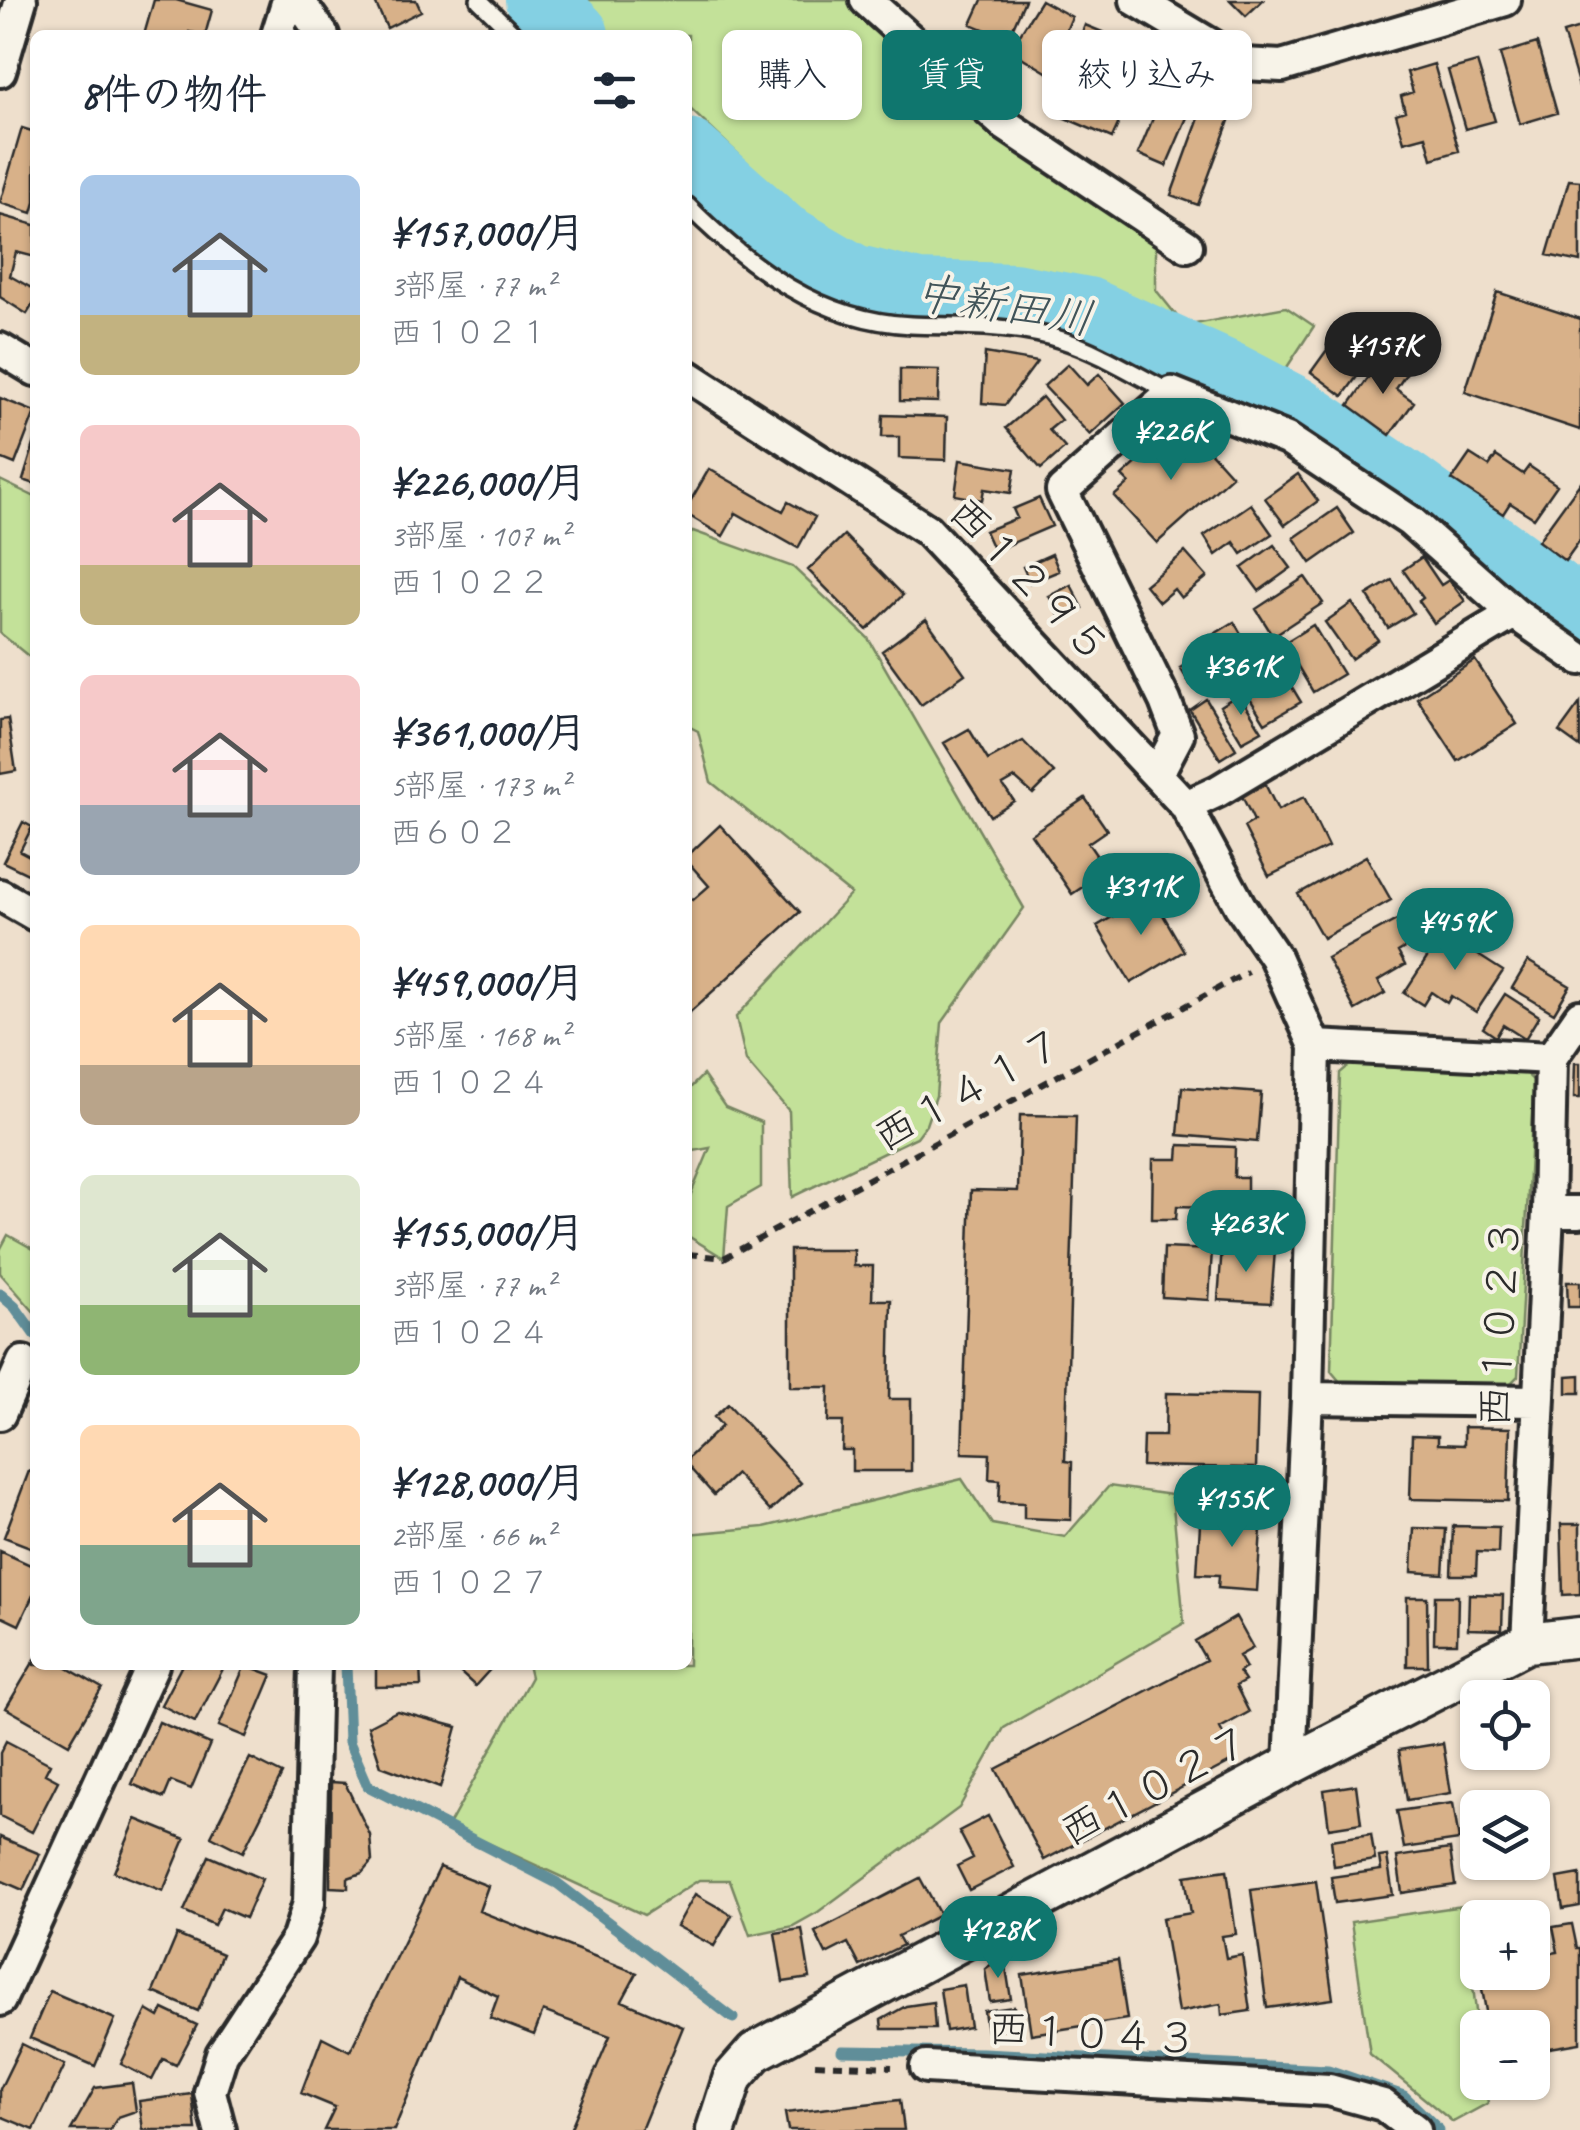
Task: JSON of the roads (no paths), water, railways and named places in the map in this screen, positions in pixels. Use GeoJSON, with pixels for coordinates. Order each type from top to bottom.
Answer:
{"type":"FeatureCollection","features":[{"type":"Feature","properties":{"kind":"street"},"geometry":{"type":"LineString","coordinates":[[0,71],[20,0]]}},
{"type":"Feature","properties":{"kind":"street"},"geometry":{"type":"LineString","coordinates":[[279,30],[288,0]]}},
{"type":"Feature","properties":{"kind":"street"},"geometry":{"type":"LineString","coordinates":[[298,0],[319,30]]}},
{"type":"Feature","properties":{"kind":"street"},"geometry":{"type":"LineString","coordinates":[[866,0],[1004,124],[1187,246]]}},
{"type":"Feature","properties":{"kind":"street"},"geometry":{"type":"LineString","coordinates":[[1136,0],[1243,64],[1282,66],[1505,0]]}},
{"type":"Feature","properties":{"kind":"street"},"geometry":{"type":"LineString","coordinates":[[0,349],[30,367]]}},
{"type":"Feature","properties":{"kind":"street","name":"西１２９５"},"geometry":{"type":"LineString","coordinates":[[692,379],[927,530],[1158,775],[1186,806],[1240,906],[1275,957],[1315,1046]]}},
{"type":"Feature","properties":{"kind":"street"},"geometry":{"type":"LineString","coordinates":[[1158,775],[1178,734],[1062,491],[1172,393],[1287,440],[1410,521],[1514,614],[1580,660]]}},
{"type":"Feature","properties":{"kind":"street"},"geometry":{"type":"LineString","coordinates":[[1186,806],[1218,791],[1514,614]]}},
{"type":"Feature","properties":{"kind":"street"},"geometry":{"type":"LineString","coordinates":[[0,895],[30,912]]}},
{"type":"Feature","properties":{"kind":"street"},"geometry":{"type":"LineString","coordinates":[[1290,1765],[1307,1398],[1315,1046],[1551,1058],[1580,1016]]}},
{"type":"Feature","properties":{"kind":"street","name":"西１０２３"},"geometry":{"type":"LineString","coordinates":[[1528,1642],[1548,1212],[1551,1058]]}},
{"type":"Feature","properties":{"kind":"street"},"geometry":{"type":"LineString","coordinates":[[1548,1212],[1580,1212]]}},
{"type":"Feature","properties":{"kind":"street"},"geometry":{"type":"LineString","coordinates":[[0,1414],[19,1358]]}},
{"type":"Feature","properties":{"kind":"street"},"geometry":{"type":"LineString","coordinates":[[1307,1398],[1538,1401]]}},
{"type":"Feature","properties":{"kind":"street","name":"西１０２７"},"geometry":{"type":"LineString","coordinates":[[722,2126],[733,2078],[755,2052],[1528,1642],[1580,1636]]}},
{"type":"Feature","properties":{"kind":"street"},"geometry":{"type":"LineString","coordinates":[[0,2000],[151,1670]]}},
{"type":"Feature","properties":{"kind":"street"},"geometry":{"type":"LineString","coordinates":[[220,2130],[210,2092],[222,2054],[298,1938],[309,1903],[314,1670]]}},
{"type":"Feature","properties":{"kind":"street","name":"西１０４３"},"geometry":{"type":"LineString","coordinates":[[926,2067],[1329,2090],[1383,2105],[1415,2130]]}},
{"type":"Feature","properties":{"kind":"lane"},"geometry":{"type":"LineString","coordinates":[[479,0],[510,30]]}},
{"type":"Feature","properties":{"kind":"lane"},"geometry":{"type":"LineString","coordinates":[[692,210],[734,252],[790,288],[851,317],[906,325],[1006,328],[1064,340],[1172,393]]}},
{"type":"Feature","properties":{"kind":"waterway","name":"中新田川"},"geometry":{"type":"LineString","coordinates":[[540,0],[569,30]]}},
{"type":"Feature","properties":{"kind":"waterway","name":"中新田川"},"geometry":{"type":"LineString","coordinates":[[692,158],[781,237],[853,279],[918,295],[1013,298],[1087,312],[1228,376],[1293,410],[1406,486],[1580,613]]}},
{"type":"Feature","properties":{"kind":"waterway"},"geometry":{"type":"LineString","coordinates":[[0,1294],[30,1328]]}},
{"type":"Feature","properties":{"kind":"waterway"},"geometry":{"type":"LineString","coordinates":[[346,1670],[349,1742],[368,1786],[557,1883],[733,2018]]}},
{"type":"Feature","properties":{"kind":"waterway"},"geometry":{"type":"LineString","coordinates":[[842,2051],[983,2053],[1328,2070],[1404,2096],[1439,2130]]}}]}
